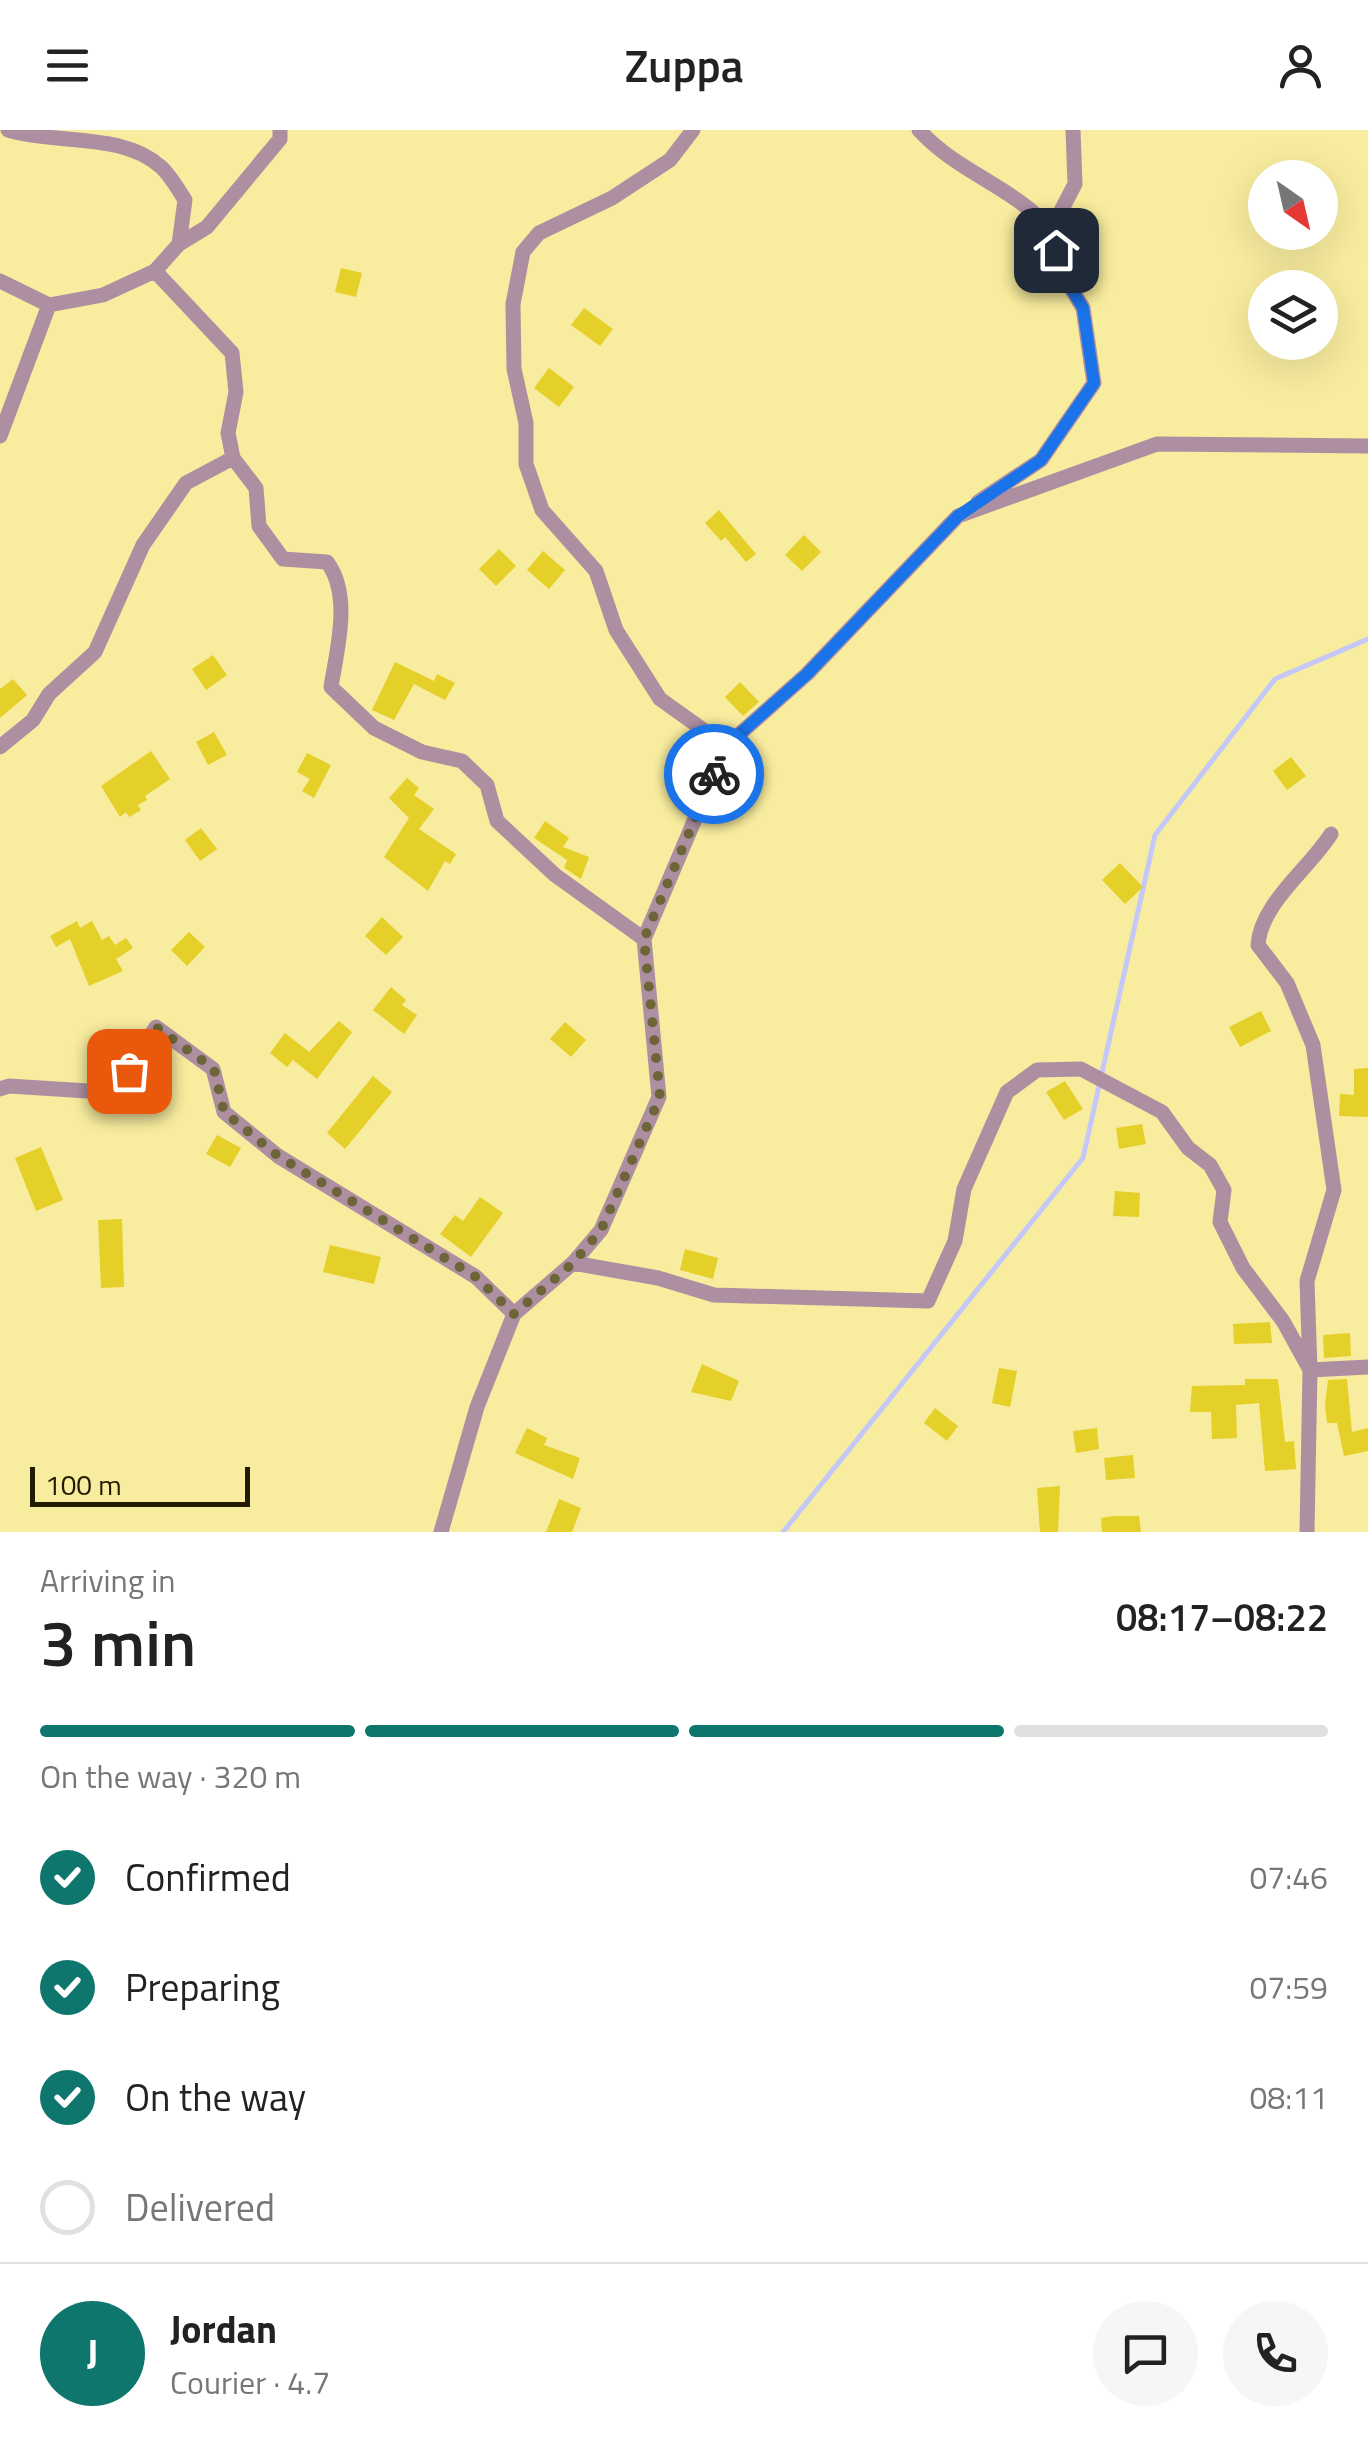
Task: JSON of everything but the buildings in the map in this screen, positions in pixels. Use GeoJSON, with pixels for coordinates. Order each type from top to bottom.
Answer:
{"type":"FeatureCollection","features":[{"type":"Feature","properties":{"kind":"street"},"geometry":{"type":"LineString","coordinates":[[8,130],[54,141],[109,135],[161,166],[185,200],[179,244]]}},
{"type":"Feature","properties":{"kind":"street"},"geometry":{"type":"LineString","coordinates":[[0,281],[50,305],[103,294],[155,272],[179,244],[207,227],[280,139],[280,130]]}},
{"type":"Feature","properties":{"kind":"street"},"geometry":{"type":"LineString","coordinates":[[693,130],[670,160],[612,198],[539,233],[523,252],[514,304],[514,369],[526,422],[526,464],[542,510],[596,571],[616,630],[660,698],[726,746]]}},
{"type":"Feature","properties":{"kind":"street"},"geometry":{"type":"LineString","coordinates":[[441,1532],[477,1407],[514,1314],[573,1263],[601,1230],[660,1097],[644,939],[726,746],[807,674],[958,516],[1041,460],[1094,383],[1083,308],[1060,270],[1051,230],[1032,209],[935,148],[919,130]]}},
{"type":"Feature","properties":{"kind":"street"},"geometry":{"type":"LineString","coordinates":[[1051,230],[1075,184],[1073,130]]}},
{"type":"Feature","properties":{"kind":"street"},"geometry":{"type":"LineString","coordinates":[[155,272],[232,353],[236,392],[228,433],[234,458],[256,488],[259,526],[282,558],[328,562],[339,577],[340,632],[331,687],[374,728],[422,752],[462,761],[487,785],[497,822],[555,875],[644,939]]}},
{"type":"Feature","properties":{"kind":"street"},"geometry":{"type":"LineString","coordinates":[[0,436],[50,305]]}},
{"type":"Feature","properties":{"kind":"street"},"geometry":{"type":"LineString","coordinates":[[958,516],[1157,444],[1368,446]]}},
{"type":"Feature","properties":{"kind":"street"},"geometry":{"type":"LineString","coordinates":[[0,747],[33,720],[50,694],[94,652],[143,546],[186,483],[234,458]]}},
{"type":"Feature","properties":{"kind":"street"},"geometry":{"type":"LineString","coordinates":[[1307,1532],[1307,1281],[1334,1190],[1313,1045],[1286,983],[1258,945],[1260,925],[1311,865],[1331,834]]}},
{"type":"Feature","properties":{"kind":"street"},"geometry":{"type":"LineString","coordinates":[[0,1089],[9,1086],[104,1092],[129,1071],[156,1027],[214,1069],[224,1112],[278,1156],[476,1277],[514,1314]]}},
{"type":"Feature","properties":{"kind":"street"},"geometry":{"type":"LineString","coordinates":[[573,1263],[658,1278],[714,1296],[928,1300],[955,1241],[964,1189],[1006,1092],[1037,1070],[1082,1069],[1162,1112],[1188,1148],[1210,1165],[1224,1190],[1220,1222],[1243,1268],[1283,1321],[1310,1370]]}},
{"type":"Feature","properties":{"kind":"street"},"geometry":{"type":"LineString","coordinates":[[1310,1370],[1368,1367]]}},
{"type":"Feature","properties":{"kind":"waterway"},"geometry":{"type":"LineString","coordinates":[[783,1532],[1083,1158],[1155,835],[1275,679],[1368,639]]}},
{"type":"Feature","properties":{"kind":"way so far"},"geometry":{"type":"LineString","coordinates":[[129,1071],[156,1027],[214,1069],[224,1112],[278,1156],[476,1277],[514,1314],[573,1263],[601,1230],[660,1097],[644,939],[714,774]]}},
{"type":"Feature","properties":{"kind":"route"},"geometry":{"type":"LineString","coordinates":[[714,774],[726,746],[807,674],[958,516],[1041,460],[1094,383],[1083,308],[1060,270],[1056,250]]}}]}
